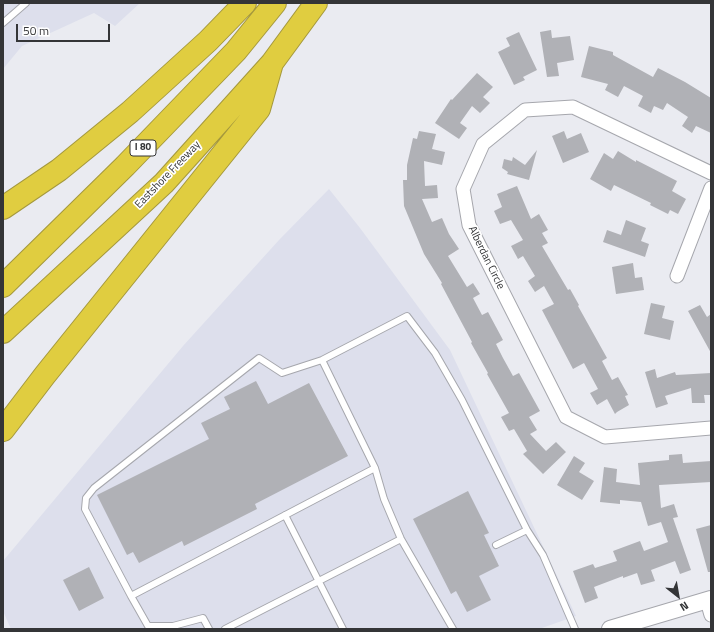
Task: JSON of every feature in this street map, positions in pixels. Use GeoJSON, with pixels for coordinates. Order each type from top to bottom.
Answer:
{"type":"FeatureCollection","features":[{"type":"Feature","properties":{"kind":"highway"},"geometry":{"type":"LineString","coordinates":[[3,208],[59,170],[130,112],[208,41],[245,3]]}},
{"type":"Feature","properties":{"kind":"highway","name":"I 80"},"geometry":{"type":"LineString","coordinates":[[3,286],[125,166],[236,51],[275,3]]}},
{"type":"Feature","properties":{"kind":"highway","name":"Eastshore Freeway"},"geometry":{"type":"LineString","coordinates":[[3,332],[164,183],[272,63],[316,3]]}},
{"type":"Feature","properties":{"kind":"highway"},"geometry":{"type":"LineString","coordinates":[[3,430],[44,375],[258,109],[272,63]]}},
{"type":"Feature","properties":{"kind":"street","name":"Alberdan Circle"},"geometry":{"type":"LineString","coordinates":[[711,173],[573,107],[566,107],[525,110],[483,144],[463,189],[469,225],[566,417],[605,437],[711,428]]}},
{"type":"Feature","properties":{"kind":"street"},"geometry":{"type":"LineString","coordinates":[[677,276],[711,188]]}},
{"type":"Feature","properties":{"kind":"street"},"geometry":{"type":"LineString","coordinates":[[610,629],[710,605]]}},
{"type":"Feature","properties":{"kind":"lane"},"geometry":{"type":"LineString","coordinates":[[3,23],[26,3]]}},
{"type":"Feature","properties":{"kind":"lane"},"geometry":{"type":"LineString","coordinates":[[209,629],[203,618],[173,626],[148,626],[85,510],[86,498],[94,488],[259,358],[282,373],[322,360],[407,316],[435,353],[462,400],[527,530],[543,555],[575,629]]}},
{"type":"Feature","properties":{"kind":"lane"},"geometry":{"type":"LineString","coordinates":[[322,360],[375,468],[384,500],[401,539],[453,629]]}},
{"type":"Feature","properties":{"kind":"lane"},"geometry":{"type":"LineString","coordinates":[[131,596],[375,468]]}},
{"type":"Feature","properties":{"kind":"lane"},"geometry":{"type":"LineString","coordinates":[[285,515],[344,629]]}},
{"type":"Feature","properties":{"kind":"lane"},"geometry":{"type":"LineString","coordinates":[[496,545],[527,530]]}},
{"type":"Feature","properties":{"kind":"lane"},"geometry":{"type":"LineString","coordinates":[[225,629],[401,539]]}},
{"type":"Feature","properties":{"kind":"shaded area"},"geometry":{"type":"Polygon","coordinates":[[[3,3],[140,3],[115,26],[94,13],[22,46],[3,69],[3,3]]]}},
{"type":"Feature","properties":{"kind":"shaded area"},"geometry":{"type":"Polygon","coordinates":[[[329,189],[360,228],[450,350],[576,616],[539,629],[11,629],[3,611],[3,561],[183,346],[279,240],[329,189]]]}},
{"type":"Feature","properties":{"kind":"building"},"geometry":{"type":"Polygon","coordinates":[[[551,30],[552,38],[570,36],[574,60],[557,63],[559,76],[547,77],[540,32],[551,30]]]}},
{"type":"Feature","properties":{"kind":"building"},"geometry":{"type":"Polygon","coordinates":[[[519,32],[537,70],[523,77],[525,80],[514,85],[498,52],[510,46],[506,38],[519,32]]]}},
{"type":"Feature","properties":{"kind":"building"},"geometry":{"type":"Polygon","coordinates":[[[589,46],[613,52],[613,55],[653,77],[658,68],[711,98],[711,133],[696,126],[692,133],[682,126],[688,117],[667,103],[663,110],[654,106],[651,113],[638,106],[643,96],[624,86],[618,97],[605,90],[608,84],[581,77],[589,46]]]}},
{"type":"Feature","properties":{"kind":"building"},"geometry":{"type":"Polygon","coordinates":[[[477,73],[493,87],[483,97],[490,103],[480,113],[472,106],[460,123],[467,128],[459,139],[435,123],[451,99],[452,100],[477,73]]]}},
{"type":"Feature","properties":{"kind":"building"},"geometry":{"type":"Polygon","coordinates":[[[419,131],[436,134],[432,149],[445,152],[442,165],[424,161],[425,186],[437,185],[438,198],[422,199],[432,222],[442,218],[449,234],[459,249],[448,256],[467,287],[473,283],[480,294],[473,298],[482,315],[488,312],[503,340],[496,344],[503,358],[513,376],[519,373],[540,411],[529,417],[537,430],[530,434],[546,451],[556,442],[566,452],[543,474],[523,454],[527,451],[514,429],[509,431],[501,417],[509,413],[471,343],[472,342],[441,284],[442,283],[424,254],[404,206],[403,180],[407,180],[407,165],[413,138],[417,139],[419,131]]]}},
{"type":"Feature","properties":{"kind":"building"},"geometry":{"type":"Polygon","coordinates":[[[564,131],[567,139],[581,133],[589,152],[563,163],[552,136],[564,131]]]}},
{"type":"Feature","properties":{"kind":"building"},"geometry":{"type":"Polygon","coordinates":[[[537,150],[529,180],[507,174],[508,172],[502,168],[504,159],[512,161],[513,157],[525,165],[537,150]]]}},
{"type":"Feature","properties":{"kind":"building"},"geometry":{"type":"Polygon","coordinates":[[[618,151],[636,162],[636,160],[677,181],[672,191],[686,199],[678,214],[670,210],[668,214],[650,205],[651,203],[614,185],[611,191],[590,179],[604,153],[613,159],[618,151]]]}},
{"type":"Feature","properties":{"kind":"building"},"geometry":{"type":"Polygon","coordinates":[[[517,186],[531,219],[539,214],[548,230],[542,233],[548,243],[542,246],[568,290],[570,289],[607,358],[602,361],[612,380],[618,377],[628,395],[625,396],[629,405],[615,414],[607,399],[597,405],[590,393],[598,389],[584,363],[573,369],[542,310],[554,304],[544,286],[535,292],[528,281],[535,276],[523,256],[518,259],[511,246],[523,240],[511,220],[500,224],[494,211],[502,207],[497,194],[517,186]]]}},
{"type":"Feature","properties":{"kind":"building"},"geometry":{"type":"Polygon","coordinates":[[[626,220],[646,228],[641,241],[649,244],[645,257],[603,242],[607,230],[621,235],[626,220]]]}},
{"type":"Feature","properties":{"kind":"building"},"geometry":{"type":"Polygon","coordinates":[[[633,263],[635,278],[642,277],[644,290],[616,294],[612,267],[633,263]]]}},
{"type":"Feature","properties":{"kind":"building"},"geometry":{"type":"Polygon","coordinates":[[[651,303],[665,306],[662,318],[674,321],[670,340],[644,334],[651,303]]]}},
{"type":"Feature","properties":{"kind":"building"},"geometry":{"type":"Polygon","coordinates":[[[700,305],[707,317],[711,314],[711,353],[688,311],[700,305]]]}},
{"type":"Feature","properties":{"kind":"building"},"geometry":{"type":"Polygon","coordinates":[[[655,369],[657,378],[675,372],[676,375],[711,373],[711,395],[704,395],[705,403],[692,403],[691,388],[665,396],[668,404],[656,408],[645,372],[655,369]]]}},
{"type":"Feature","properties":{"kind":"building"},"geometry":{"type":"Polygon","coordinates":[[[256,381],[268,404],[309,383],[348,456],[255,504],[257,509],[184,546],[182,541],[139,563],[133,552],[127,555],[97,495],[209,439],[201,423],[230,409],[224,397],[256,381]]]}},
{"type":"Feature","properties":{"kind":"building"},"geometry":{"type":"Polygon","coordinates":[[[682,454],[683,463],[711,461],[711,482],[659,485],[661,508],[674,504],[678,517],[673,518],[691,570],[680,574],[675,561],[651,570],[655,581],[641,585],[637,573],[623,578],[623,576],[594,587],[598,598],[585,603],[573,571],[593,564],[595,568],[617,561],[613,551],[640,541],[644,551],[668,542],[661,522],[648,526],[641,502],[620,500],[620,504],[600,502],[604,467],[617,469],[616,482],[640,485],[638,463],[669,460],[669,455],[682,454]]]}},
{"type":"Feature","properties":{"kind":"building"},"geometry":{"type":"Polygon","coordinates":[[[574,456],[585,463],[579,472],[594,481],[582,500],[557,485],[574,456]]]}},
{"type":"Feature","properties":{"kind":"building"},"geometry":{"type":"Polygon","coordinates":[[[468,491],[489,533],[484,535],[499,566],[479,576],[491,600],[467,612],[456,591],[451,594],[413,519],[468,491]]]}},
{"type":"Feature","properties":{"kind":"building"},"geometry":{"type":"Polygon","coordinates":[[[711,525],[711,572],[708,572],[696,529],[711,525]]]}},
{"type":"Feature","properties":{"kind":"building"},"geometry":{"type":"Polygon","coordinates":[[[89,567],[104,598],[79,611],[63,580],[89,567]]]}}]}
